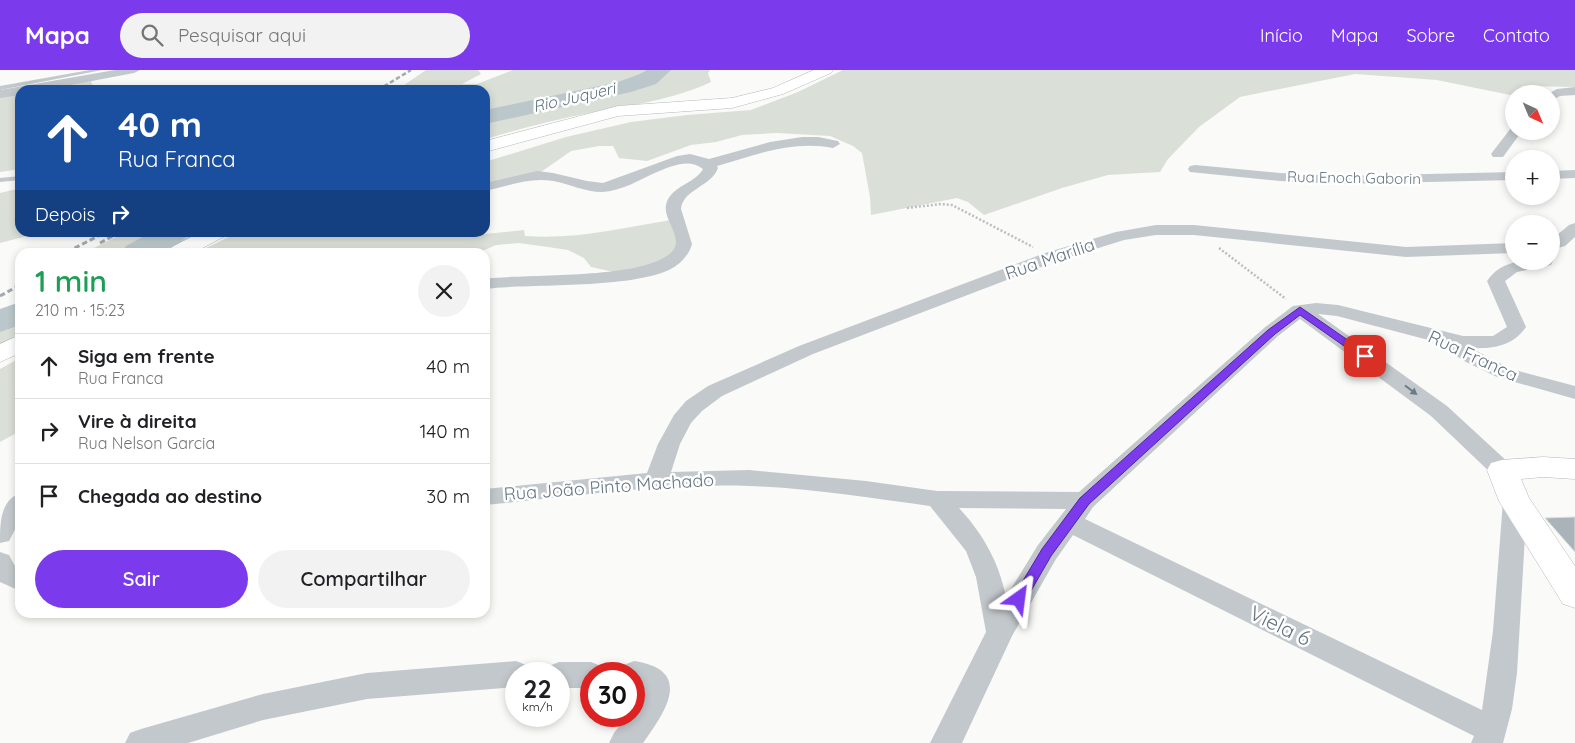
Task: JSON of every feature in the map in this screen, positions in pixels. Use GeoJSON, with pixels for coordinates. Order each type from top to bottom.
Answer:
{"type":"FeatureCollection","features":[{"type":"Feature","properties":{"kind":"main road"},"geometry":{"type":"LineString","coordinates":[[490,146],[618,111],[732,102],[778,91],[826,70]]}},
{"type":"Feature","properties":{"kind":"main road"},"geometry":{"type":"LineString","coordinates":[[188,248],[208,237]]}},
{"type":"Feature","properties":{"kind":"main road"},"geometry":{"type":"LineString","coordinates":[[0,354],[15,346]]}},
{"type":"Feature","properties":{"kind":"main road"},"geometry":{"type":"LineString","coordinates":[[1575,469],[1502,470],[1515,501],[1575,594]]}},
{"type":"Feature","properties":{"kind":"street"},"geometry":{"type":"LineString","coordinates":[[52,85],[134,70]]}},
{"type":"Feature","properties":{"kind":"street"},"geometry":{"type":"LineString","coordinates":[[1560,93],[1575,91]]}},
{"type":"Feature","properties":{"kind":"street"},"geometry":{"type":"LineString","coordinates":[[0,94],[15,92]]}},
{"type":"Feature","properties":{"kind":"street"},"geometry":{"type":"LineString","coordinates":[[490,186],[543,175],[604,188],[673,161],[690,159],[708,164],[798,140],[814,140],[833,144]]}},
{"type":"Feature","properties":{"kind":"street"},"geometry":{"type":"LineString","coordinates":[[1498,154],[1509,140]]}},
{"type":"Feature","properties":{"kind":"street"},"geometry":{"type":"LineString","coordinates":[[490,283],[518,279],[620,277],[642,273],[666,264],[680,254],[684,241],[673,210],[674,202],[687,189],[709,174],[711,168],[708,164]]}},
{"type":"Feature","properties":{"kind":"street","name":"Rua Enoch Gaborin"},"geometry":{"type":"LineString","coordinates":[[1195,169],[1280,177],[1342,180],[1505,176]]}},
{"type":"Feature","properties":{"kind":"street"},"geometry":{"type":"LineString","coordinates":[[1560,175],[1575,174]]}},
{"type":"Feature","properties":{"kind":"street"},"geometry":{"type":"LineString","coordinates":[[1560,240],[1575,228]]}},
{"type":"Feature","properties":{"kind":"street","name":"Rua Marília"},"geometry":{"type":"LineString","coordinates":[[656,480],[669,444],[682,420],[694,406],[715,391],[806,350],[1051,257],[1122,235],[1156,230],[1194,230],[1406,252],[1505,248]]}},
{"type":"Feature","properties":{"kind":"street"},"geometry":{"type":"LineString","coordinates":[[1443,338],[1467,342],[1498,340],[1514,332],[1517,327],[1515,320],[1496,281],[1498,276],[1509,270]]}},
{"type":"Feature","properties":{"kind":"street","name":"Rua Franca"},"geometry":{"type":"LineString","coordinates":[[1300,310],[1321,308],[1338,311],[1443,338],[1485,365],[1504,373],[1575,393]]}},
{"type":"Feature","properties":{"kind":"street"},"geometry":{"type":"LineString","coordinates":[[946,743],[963,712],[1000,632],[1047,552],[1076,511],[1271,332],[1300,310],[1439,411],[1502,470]]}},
{"type":"Feature","properties":{"kind":"street","name":"Rua João Pinto Machado"},"geometry":{"type":"LineString","coordinates":[[490,497],[656,480],[748,478],[866,489],[937,499],[1076,511]]}},
{"type":"Feature","properties":{"kind":"street"},"geometry":{"type":"LineString","coordinates":[[937,499],[962,527],[977,548],[989,577],[1000,632]]}},
{"type":"Feature","properties":{"kind":"street"},"geometry":{"type":"LineString","coordinates":[[1490,736],[1502,685],[1508,623],[1515,501]]}},
{"type":"Feature","properties":{"kind":"street"},"geometry":{"type":"LineString","coordinates":[[0,534],[2,526],[15,509]]}},
{"type":"Feature","properties":{"kind":"street","name":"Viela 6"},"geometry":{"type":"LineString","coordinates":[[1076,511],[1490,736]]}},
{"type":"Feature","properties":{"kind":"street"},"geometry":{"type":"LineString","coordinates":[[0,562],[6,573],[15,578]]}},
{"type":"Feature","properties":{"kind":"street"},"geometry":{"type":"LineString","coordinates":[[141,743],[263,707],[367,686],[505,675]]}},
{"type":"Feature","properties":{"kind":"street"},"geometry":{"type":"LineString","coordinates":[[645,676],[653,681],[657,693],[654,702],[645,715]]}},
{"type":"Feature","properties":{"kind":"street"},"geometry":{"type":"LineString","coordinates":[[625,743],[636,727]]}},
{"type":"Feature","properties":{"kind":"lane"},"geometry":{"type":"LineString","coordinates":[[16,85],[99,70]]}},
{"type":"Feature","properties":{"kind":"lane"},"geometry":{"type":"LineString","coordinates":[[0,88],[15,85]]}},
{"type":"Feature","properties":{"kind":"lane"},"geometry":{"type":"LineString","coordinates":[[0,180],[15,178]]}},
{"type":"Feature","properties":{"kind":"path"},"geometry":{"type":"LineString","coordinates":[[907,208],[952,204],[1051,257]]}},
{"type":"Feature","properties":{"kind":"path"},"geometry":{"type":"LineString","coordinates":[[1194,230],[1300,310]]}},
{"type":"Feature","properties":{"kind":"shaded area"},"geometry":{"type":"Polygon","coordinates":[[[426,70],[478,70],[481,74],[462,84],[477,84],[513,70],[710,70],[708,73],[711,82],[667,98],[589,113],[490,138],[490,85],[404,85],[426,70]]]}},
{"type":"Feature","properties":{"kind":"shaded area"},"geometry":{"type":"Polygon","coordinates":[[[843,70],[1575,70],[1575,87],[1560,87],[1560,85],[1505,85],[1505,94],[1437,80],[1355,74],[1240,97],[1199,127],[1168,159],[1160,172],[1108,175],[1062,188],[984,215],[968,202],[957,198],[871,215],[870,197],[862,153],[853,146],[830,136],[777,133],[742,135],[716,142],[691,145],[647,161],[619,158],[613,146],[599,146],[571,151],[541,172],[490,184],[490,160],[566,137],[631,122],[751,110],[798,92],[843,70]]]}},
{"type":"Feature","properties":{"kind":"shaded area"},"geometry":{"type":"Polygon","coordinates":[[[91,81],[92,85],[69,85],[91,81]]]}},
{"type":"Feature","properties":{"kind":"shaded area"},"geometry":{"type":"Polygon","coordinates":[[[15,95],[15,170],[0,172],[0,97],[15,95]]]}},
{"type":"Feature","properties":{"kind":"shaded area"},"geometry":{"type":"Polygon","coordinates":[[[15,189],[15,237],[23,237],[0,243],[0,193],[15,189]]]}},
{"type":"Feature","properties":{"kind":"shaded area"},"geometry":{"type":"Polygon","coordinates":[[[671,220],[681,248],[658,266],[614,272],[591,267],[584,258],[568,250],[519,243],[496,245],[489,248],[206,248],[229,237],[490,237],[490,234],[524,230],[525,236],[543,237],[598,232],[671,220]]]}},
{"type":"Feature","properties":{"kind":"shaded area"},"geometry":{"type":"Polygon","coordinates":[[[116,237],[200,237],[177,248],[94,248],[116,237]]]}},
{"type":"Feature","properties":{"kind":"shaded area"},"geometry":{"type":"Polygon","coordinates":[[[15,318],[15,336],[0,344],[0,325],[15,318]]]}},
{"type":"Feature","properties":{"kind":"shaded area"},"geometry":{"type":"Polygon","coordinates":[[[15,361],[15,434],[0,442],[0,369],[15,361]]]}},
{"type":"Feature","properties":{"kind":"building"},"geometry":{"type":"Polygon","coordinates":[[[1575,517],[1575,552],[1545,518],[1575,517]]]}},
{"type":"Feature","properties":{"kind":"waterway","name":"Rio Juqueri"},"geometry":{"type":"LineString","coordinates":[[490,116],[623,87],[648,79],[661,70]]}},
{"type":"Feature","properties":{"kind":"waterway","name":"Rio Juqueri"},"geometry":{"type":"LineString","coordinates":[[145,248],[166,237]]}},
{"type":"Feature","properties":{"kind":"waterway","name":"Rio Juqueri"},"geometry":{"type":"LineString","coordinates":[[0,322],[15,314]]}},
{"type":"Feature","properties":{"kind":"railway"},"geometry":{"type":"LineString","coordinates":[[386,85],[411,70]]}},
{"type":"Feature","properties":{"kind":"railway"},"geometry":{"type":"LineString","coordinates":[[75,248],[96,237]]}},
{"type":"Feature","properties":{"kind":"railway"},"geometry":{"type":"LineString","coordinates":[[100,243],[111,237]]}},
{"type":"Feature","properties":{"kind":"railway"},"geometry":{"type":"LineString","coordinates":[[0,296],[15,288]]}},
{"type":"Feature","properties":{"kind":"route"},"geometry":{"type":"LineString","coordinates":[[1019,599],[1047,552],[1085,501],[1271,332],[1300,310],[1365,356]]}}]}
